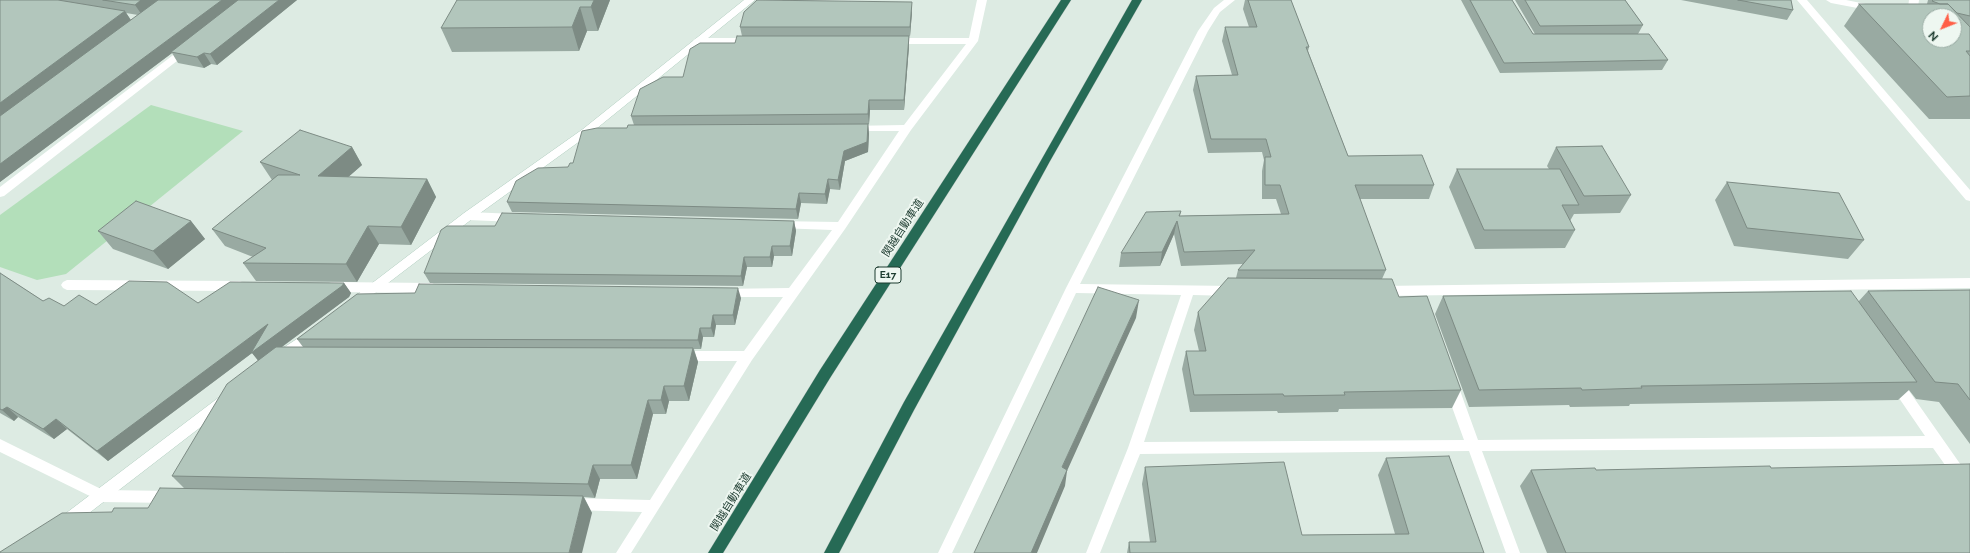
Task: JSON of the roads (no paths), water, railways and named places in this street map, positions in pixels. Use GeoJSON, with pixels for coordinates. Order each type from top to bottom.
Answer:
{"type":"FeatureCollection","features":[{"type":"Feature","properties":{"kind":"highway","name":"関越自動車道"},"geometry":{"type":"LineString","coordinates":[[715,553],[829,367],[1066,0]]}},
{"type":"Feature","properties":{"kind":"highway"},"geometry":{"type":"LineString","coordinates":[[831,553],[1044,161],[1137,0]]}},
{"type":"Feature","properties":{"kind":"street"},"geometry":{"type":"LineString","coordinates":[[345,310],[468,216],[587,131],[750,0]]}},
{"type":"Feature","properties":{"kind":"street"},"geometry":{"type":"LineString","coordinates":[[623,553],[747,356],[841,226],[907,128],[973,41],[982,6],[982,0]]}},
{"type":"Feature","properties":{"kind":"street"},"geometry":{"type":"LineString","coordinates":[[945,553],[1072,288],[1203,31],[1217,10],[1230,0]]}},
{"type":"Feature","properties":{"kind":"street"},"geometry":{"type":"LineString","coordinates":[[1802,0],[1970,197]]}},
{"type":"Feature","properties":{"kind":"street"},"geometry":{"type":"LineString","coordinates":[[1831,0],[1882,10]]}},
{"type":"Feature","properties":{"kind":"street"},"geometry":{"type":"LineString","coordinates":[[1914,0],[1908,14],[1922,20]]}},
{"type":"Feature","properties":{"kind":"street"},"geometry":{"type":"LineString","coordinates":[[698,41],[761,41]]}},
{"type":"Feature","properties":{"kind":"street"},"geometry":{"type":"LineString","coordinates":[[886,41],[973,41]]}},
{"type":"Feature","properties":{"kind":"street"},"geometry":{"type":"LineString","coordinates":[[0,193],[194,44]]}},
{"type":"Feature","properties":{"kind":"street"},"geometry":{"type":"LineString","coordinates":[[843,129],[907,128]]}},
{"type":"Feature","properties":{"kind":"street"},"geometry":{"type":"LineString","coordinates":[[587,131],[603,131]]}},
{"type":"Feature","properties":{"kind":"street"},"geometry":{"type":"LineString","coordinates":[[468,216],[531,218]]}},
{"type":"Feature","properties":{"kind":"street"},"geometry":{"type":"LineString","coordinates":[[770,224],[841,226]]}},
{"type":"Feature","properties":{"kind":"street"},"geometry":{"type":"LineString","coordinates":[[1370,291],[1825,283],[1970,283]]}},
{"type":"Feature","properties":{"kind":"street"},"geometry":{"type":"LineString","coordinates":[[1825,283],[1834,296]]}},
{"type":"Feature","properties":{"kind":"street"},"geometry":{"type":"LineString","coordinates":[[67,285],[249,286]]}},
{"type":"Feature","properties":{"kind":"street"},"geometry":{"type":"LineString","coordinates":[[320,287],[446,288]]}},
{"type":"Feature","properties":{"kind":"street"},"geometry":{"type":"LineString","coordinates":[[1072,288],[1244,291]]}},
{"type":"Feature","properties":{"kind":"street"},"geometry":{"type":"LineString","coordinates":[[1093,553],[1134,448],[1189,290]]}},
{"type":"Feature","properties":{"kind":"street"},"geometry":{"type":"LineString","coordinates":[[1418,291],[1423,306]]}},
{"type":"Feature","properties":{"kind":"street"},"geometry":{"type":"LineString","coordinates":[[714,292],[793,294]]}},
{"type":"Feature","properties":{"kind":"street"},"geometry":{"type":"LineString","coordinates":[[271,365],[320,328]]}},
{"type":"Feature","properties":{"kind":"street"},"geometry":{"type":"LineString","coordinates":[[283,355],[307,355]]}},
{"type":"Feature","properties":{"kind":"street"},"geometry":{"type":"LineString","coordinates":[[667,356],[747,356]]}},
{"type":"Feature","properties":{"kind":"street"},"geometry":{"type":"LineString","coordinates":[[1447,372],[1513,553]]}},
{"type":"Feature","properties":{"kind":"street"},"geometry":{"type":"LineString","coordinates":[[1888,372],[1970,490]]}},
{"type":"Feature","properties":{"kind":"street"},"geometry":{"type":"LineString","coordinates":[[57,529],[102,496],[233,394]]}},
{"type":"Feature","properties":{"kind":"street"},"geometry":{"type":"LineString","coordinates":[[1134,448],[1936,442]]}},
{"type":"Feature","properties":{"kind":"street"},"geometry":{"type":"LineString","coordinates":[[0,446],[102,496],[188,498]]}},
{"type":"Feature","properties":{"kind":"street"},"geometry":{"type":"LineString","coordinates":[[560,504],[654,506]]}}]}
